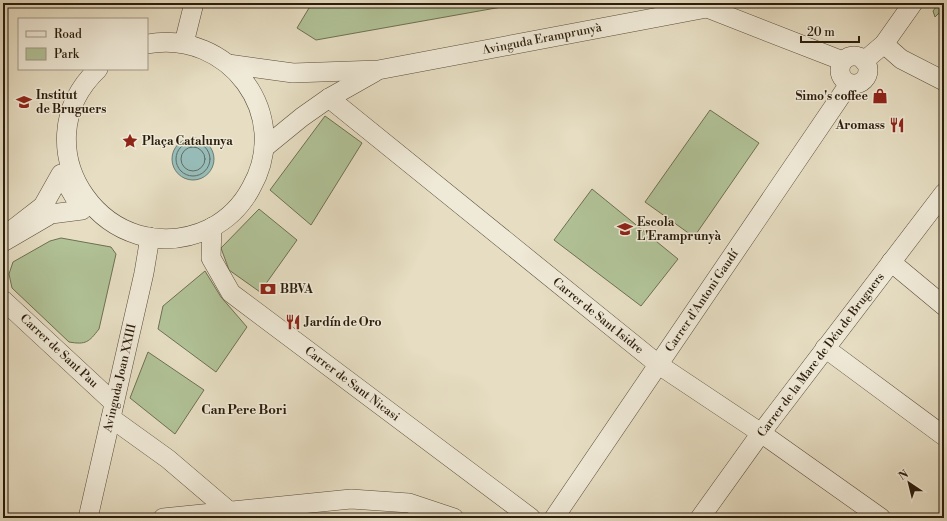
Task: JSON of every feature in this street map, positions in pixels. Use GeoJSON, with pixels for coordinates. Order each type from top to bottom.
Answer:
{"type":"FeatureCollection","features":[{"type":"Feature","properties":{"kind":"street"},"geometry":{"type":"LineString","coordinates":[[184,44],[194,3]]}},
{"type":"Feature","properties":{"kind":"street"},"geometry":{"type":"LineString","coordinates":[[864,61],[884,44],[913,3]]}},
{"type":"Feature","properties":{"kind":"street"},"geometry":{"type":"LineString","coordinates":[[703,5],[842,61]]}},
{"type":"Feature","properties":{"kind":"street","name":"Avinguda Eramprunyà"},"geometry":{"type":"LineString","coordinates":[[378,70],[703,5]]}},
{"type":"Feature","properties":{"kind":"street"},"geometry":{"type":"LineString","coordinates":[[97,70],[83,87],[75,102],[69,119],[67,137],[70,166],[85,197],[95,209],[110,221],[125,230],[150,238],[180,238],[212,227],[232,213],[248,194],[259,172],[264,148],[264,129],[256,102],[242,77],[228,64],[203,49],[184,44],[167,42],[148,44]]}},
{"type":"Feature","properties":{"kind":"street"},"geometry":{"type":"LineString","coordinates":[[884,44],[900,59],[944,81]]}},
{"type":"Feature","properties":{"kind":"street"},"geometry":{"type":"LineString","coordinates":[[852,56],[860,58],[864,61],[868,71],[865,78],[859,84],[849,84],[844,81],[840,74],[840,66],[842,61],[852,56]]}},
{"type":"Feature","properties":{"kind":"street"},"geometry":{"type":"LineString","coordinates":[[228,64],[293,73],[378,70]]}},
{"type":"Feature","properties":{"kind":"street"},"geometry":{"type":"LineString","coordinates":[[264,148],[302,117],[329,98],[378,70]]}},
{"type":"Feature","properties":{"kind":"street","name":"Carrer d'Antoni Gaudí"},"geometry":{"type":"LineString","coordinates":[[554,518],[849,84]]}},
{"type":"Feature","properties":{"kind":"street","name":"Carrer de Sant Isidre"},"geometry":{"type":"LineString","coordinates":[[329,98],[659,365],[761,433],[881,518]]}},
{"type":"Feature","properties":{"kind":"street"},"geometry":{"type":"LineString","coordinates":[[3,231],[44,192],[67,137]]}},
{"type":"Feature","properties":{"kind":"street"},"geometry":{"type":"LineString","coordinates":[[3,237],[43,206],[61,174],[82,210],[51,214],[3,242]]}},
{"type":"Feature","properties":{"kind":"street","name":"Carrer de la Mare de Déu de Bruguers"},"geometry":{"type":"LineString","coordinates":[[700,518],[761,433],[944,193]]}},
{"type":"Feature","properties":{"kind":"street"},"geometry":{"type":"LineString","coordinates":[[3,248],[66,218],[110,221]]}},
{"type":"Feature","properties":{"kind":"street","name":"Carrer de Sant Nicasi"},"geometry":{"type":"LineString","coordinates":[[212,227],[211,258],[231,293],[530,518]]}},
{"type":"Feature","properties":{"kind":"street","name":"Avinguda Joan XXIII"},"geometry":{"type":"LineString","coordinates":[[88,518],[144,273],[150,238]]}},
{"type":"Feature","properties":{"kind":"street"},"geometry":{"type":"LineString","coordinates":[[891,262],[944,306]]}},
{"type":"Feature","properties":{"kind":"street","name":"Carrer de Sant Pau"},"geometry":{"type":"LineString","coordinates":[[3,300],[113,410],[229,511]]}},
{"type":"Feature","properties":{"kind":"street"},"geometry":{"type":"LineString","coordinates":[[825,348],[944,436]]}},
{"type":"Feature","properties":{"kind":"street"},"geometry":{"type":"LineString","coordinates":[[162,518],[350,499],[408,503],[454,518]]}},
{"type":"Feature","properties":{"kind":"green space"},"geometry":{"type":"Polygon","coordinates":[[[312,3],[442,3],[448,5],[459,3],[524,3],[316,40],[297,28],[312,3]]]}},
{"type":"Feature","properties":{"kind":"green space"},"geometry":{"type":"Polygon","coordinates":[[[939,3],[944,3],[944,8],[935,17],[933,11],[939,3]]]}},
{"type":"Feature","properties":{"kind":"green space"},"geometry":{"type":"Polygon","coordinates":[[[710,110],[759,143],[694,237],[645,202],[710,110]]]}},
{"type":"Feature","properties":{"kind":"green space"},"geometry":{"type":"Polygon","coordinates":[[[325,116],[362,143],[311,225],[270,190],[325,116]]]}},
{"type":"Feature","properties":{"kind":"green space"},"geometry":{"type":"Polygon","coordinates":[[[592,189],[678,259],[641,306],[554,240],[592,189]]]}},
{"type":"Feature","properties":{"kind":"green space"},"geometry":{"type":"Polygon","coordinates":[[[259,209],[297,240],[260,292],[229,270],[221,248],[259,209]]]}},
{"type":"Feature","properties":{"kind":"green space"},"geometry":{"type":"Polygon","coordinates":[[[61,238],[111,247],[116,254],[99,329],[90,340],[83,343],[69,342],[12,288],[9,274],[13,262],[50,241],[61,238]]]}},
{"type":"Feature","properties":{"kind":"green space"},"geometry":{"type":"Polygon","coordinates":[[[205,271],[221,297],[247,327],[216,372],[158,329],[163,306],[205,271]]]}},
{"type":"Feature","properties":{"kind":"green space"},"geometry":{"type":"Polygon","coordinates":[[[148,352],[204,390],[175,434],[130,398],[148,352]]]}},
{"type":"Feature","properties":{"kind":"water"},"geometry":{"type":"Polygon","coordinates":[[[189,138],[197,138],[208,144],[214,155],[214,163],[208,174],[197,180],[189,180],[178,174],[172,163],[172,155],[178,144],[189,138]]]}},
{"type":"Feature","properties":{"kind":"place","name":"Simo's coffee"},"geometry":{"type":"Point","coordinates":[880,96]}},
{"type":"Feature","properties":{"kind":"place","name":"Institut de Bruguers"},"geometry":{"type":"Point","coordinates":[24,102]}},
{"type":"Feature","properties":{"kind":"place","name":"Aromass"},"geometry":{"type":"Point","coordinates":[897,125]}},
{"type":"Feature","properties":{"kind":"place","name":"Plaça Catalunya"},"geometry":{"type":"Point","coordinates":[130,141]}},
{"type":"Feature","properties":{"kind":"place","name":"Escola L'Eramprunyà"},"geometry":{"type":"Point","coordinates":[625,229]}},
{"type":"Feature","properties":{"kind":"place","name":"BBVA"},"geometry":{"type":"Point","coordinates":[268,289]}},
{"type":"Feature","properties":{"kind":"place","name":"Jardín de Oro"},"geometry":{"type":"Point","coordinates":[293,322]}},
{"type":"Feature","properties":{"kind":"district","name":"Can Pere Bori"},"geometry":{"type":"Point","coordinates":[244,410]}}]}
